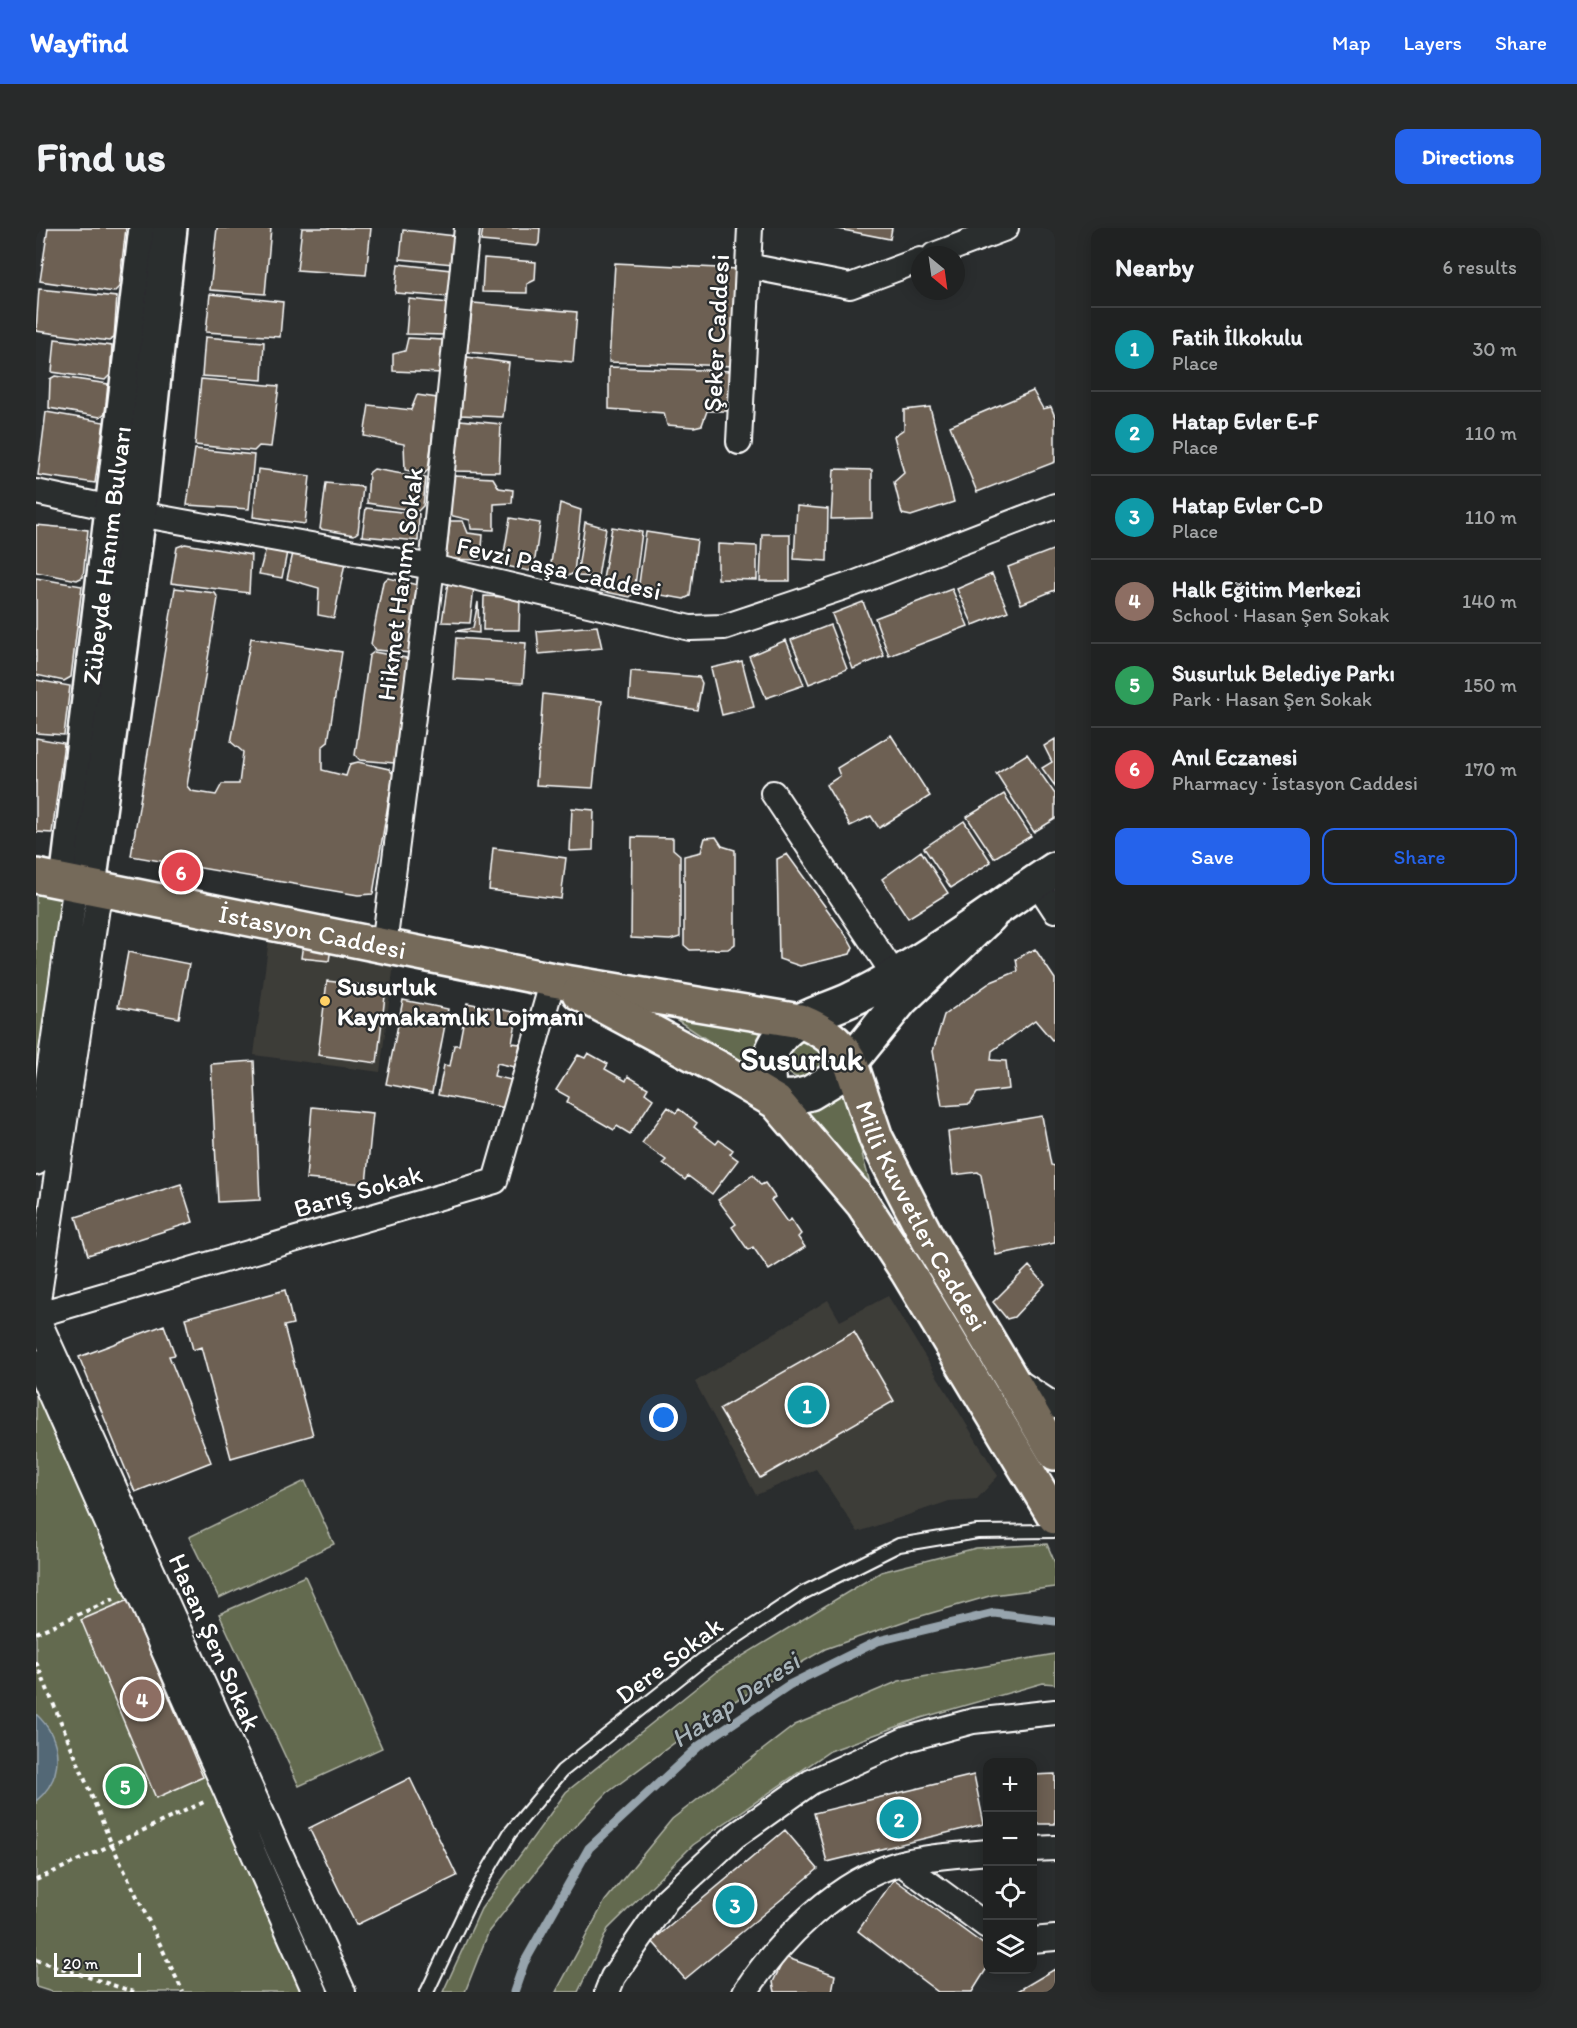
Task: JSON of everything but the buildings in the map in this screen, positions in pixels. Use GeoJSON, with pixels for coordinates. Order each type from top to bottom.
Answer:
{"type":"FeatureCollection","features":[{"type":"Feature","properties":{"kind":"main road","name":"Zübeyde Hanım Bulvarı"},"geometry":{"type":"LineString","coordinates":[[125,511],[146,228]]}},
{"type":"Feature","properties":{"kind":"main road"},"geometry":{"type":"LineString","coordinates":[[74,883],[125,511],[170,228]]}},
{"type":"Feature","properties":{"kind":"main road"},"geometry":{"type":"LineString","coordinates":[[771,1098],[767,1075],[771,1054],[783,1034],[800,1021],[852,999],[895,976],[990,916],[1046,875]]}},
{"type":"Feature","properties":{"kind":"main road","name":"İstasyon Caddesi"},"geometry":{"type":"LineString","coordinates":[[74,883],[553,980]]}},
{"type":"Feature","properties":{"kind":"main road"},"geometry":{"type":"LineString","coordinates":[[771,1098],[795,1097],[825,1086],[840,1075],[901,1000],[990,916]]}},
{"type":"Feature","properties":{"kind":"main road"},"geometry":{"type":"LineString","coordinates":[[553,980],[771,1098],[863,1204],[907,1271],[1055,1517]]}},
{"type":"Feature","properties":{"kind":"main road","name":"Milli Kuvvetler Caddesi"},"geometry":{"type":"LineString","coordinates":[[553,980],[800,1021],[827,1033],[844,1050],[850,1061],[876,1138],[928,1239],[1050,1445]]}},
{"type":"Feature","properties":{"kind":"street","name":"Hikmet Hanım Sokak"},"geometry":{"type":"LineString","coordinates":[[384,946],[432,567],[467,228]]}},
{"type":"Feature","properties":{"kind":"street","name":"Şeker Caddesi"},"geometry":{"type":"LineString","coordinates":[[739,442],[750,228]]}},
{"type":"Feature","properties":{"kind":"street"},"geometry":{"type":"LineString","coordinates":[[958,246],[1006,228]]}},
{"type":"Feature","properties":{"kind":"street"},"geometry":{"type":"LineString","coordinates":[[748,266],[850,286],[911,263]]}},
{"type":"Feature","properties":{"kind":"street","name":"Fevzi Paşa Caddesi"},"geometry":{"type":"LineString","coordinates":[[36,492],[125,511],[432,567],[690,628],[724,627],[853,585],[1055,506]]}},
{"type":"Feature","properties":{"kind":"street"},"geometry":{"type":"LineString","coordinates":[[773,793],[895,976]]}},
{"type":"Feature","properties":{"kind":"street"},"geometry":{"type":"LineString","coordinates":[[1046,875],[1055,910]]}},
{"type":"Feature","properties":{"kind":"street"},"geometry":{"type":"LineString","coordinates":[[36,1163],[74,883]]}},
{"type":"Feature","properties":{"kind":"street"},"geometry":{"type":"LineString","coordinates":[[36,1315],[74,883]]}},
{"type":"Feature","properties":{"kind":"street","name":"Barış Sokak"},"geometry":{"type":"LineString","coordinates":[[36,1315],[495,1181],[553,980]]}},
{"type":"Feature","properties":{"kind":"street","name":"Hasan Şen Sokak"},"geometry":{"type":"LineString","coordinates":[[36,1315],[343,1992]]}},
{"type":"Feature","properties":{"kind":"street","name":"Hasan Şen Sokak"},"geometry":{"type":"LineString","coordinates":[[36,1362],[315,1992]]}},
{"type":"Feature","properties":{"kind":"street"},"geometry":{"type":"LineString","coordinates":[[1009,1376],[1055,1406]]}},
{"type":"Feature","properties":{"kind":"street"},"geometry":{"type":"LineString","coordinates":[[607,1992],[613,1977],[667,1899],[735,1836],[811,1782],[907,1739],[973,1721],[1055,1712]]}},
{"type":"Feature","properties":{"kind":"street"},"geometry":{"type":"LineString","coordinates":[[1037,1849],[1055,1848]]}},
{"type":"Feature","properties":{"kind":"street"},"geometry":{"type":"LineString","coordinates":[[745,1992],[777,1949],[816,1912],[860,1880],[901,1863],[983,1853]]}},
{"type":"Feature","properties":{"kind":"street"},"geometry":{"type":"LineString","coordinates":[[901,1863],[983,1923]]}},
{"type":"Feature","properties":{"kind":"street"},"geometry":{"type":"LineString","coordinates":[[1037,1940],[1055,1938]]}},
{"type":"Feature","properties":{"kind":"lane","name":"Dere Sokak"},"geometry":{"type":"LineString","coordinates":[[427,1992],[471,1899],[517,1824],[562,1771],[702,1660],[801,1594],[899,1545],[977,1532],[1055,1531]]}},
{"type":"Feature","properties":{"kind":"path"},"geometry":{"type":"LineString","coordinates":[[36,1633],[136,1589]]}},
{"type":"Feature","properties":{"kind":"path"},"geometry":{"type":"LineString","coordinates":[[36,1662],[112,1845],[183,1992]]}},
{"type":"Feature","properties":{"kind":"path"},"geometry":{"type":"LineString","coordinates":[[36,1880],[226,1792]]}},
{"type":"Feature","properties":{"kind":"path"},"geometry":{"type":"LineString","coordinates":[[36,1960],[134,1992]]}},
{"type":"Feature","properties":{"kind":"shaded area","name":"Susurluk Kaymakamlık Lojmanı"},"geometry":{"type":"Polygon","coordinates":[[[271,923],[396,948],[380,1072],[254,1055],[271,923]]]}},
{"type":"Feature","properties":{"kind":"shaded area"},"geometry":{"type":"Polygon","coordinates":[[[888,1296],[998,1476],[977,1499],[949,1501],[858,1532],[816,1469],[756,1495],[695,1382],[828,1300],[840,1321],[888,1296]]]}},
{"type":"Feature","properties":{"kind":"green space"},"geometry":{"type":"Polygon","coordinates":[[[36,894],[61,899],[36,1079],[36,894]]]}},
{"type":"Feature","properties":{"kind":"green space"},"geometry":{"type":"Polygon","coordinates":[[[668,1014],[773,1031],[756,1072],[668,1014]]]}},
{"type":"Feature","properties":{"kind":"green space"},"geometry":{"type":"Polygon","coordinates":[[[802,1040],[816,1045],[821,1059],[816,1073],[802,1078],[788,1073],[783,1059],[788,1045],[802,1040]]]}},
{"type":"Feature","properties":{"kind":"green space"},"geometry":{"type":"Polygon","coordinates":[[[844,1088],[870,1183],[802,1110],[844,1088]]]}},
{"type":"Feature","properties":{"kind":"green space"},"geometry":{"type":"Polygon","coordinates":[[[36,1389],[127,1584],[302,1992],[52,1992],[36,1987],[36,1389]]]}},
{"type":"Feature","properties":{"kind":"green space"},"geometry":{"type":"Polygon","coordinates":[[[305,1481],[334,1544],[219,1598],[189,1537],[305,1481]]]}},
{"type":"Feature","properties":{"kind":"green space"},"geometry":{"type":"Polygon","coordinates":[[[1047,1544],[1055,1563],[1055,1587],[993,1595],[911,1619],[825,1649],[716,1712],[607,1793],[557,1845],[489,1931],[465,1992],[443,1992],[481,1909],[566,1792],[716,1672],[881,1572],[976,1548],[1047,1544]]]}},
{"type":"Feature","properties":{"kind":"green space"},"geometry":{"type":"Polygon","coordinates":[[[305,1576],[382,1748],[299,1786],[219,1614],[305,1576]]]}},
{"type":"Feature","properties":{"kind":"green space"},"geometry":{"type":"Polygon","coordinates":[[[1055,1654],[1055,1684],[1043,1683],[921,1718],[830,1751],[693,1845],[608,1929],[578,1992],[556,1992],[605,1901],[672,1819],[795,1725],[899,1681],[1055,1654]]]}},
{"type":"Feature","properties":{"kind":"water"},"geometry":{"type":"Polygon","coordinates":[[[36,1714],[51,1735],[56,1746],[57,1758],[52,1781],[36,1801],[36,1714]]]}},
{"type":"Feature","properties":{"kind":"waterway","name":"Hatap Deresi"},"geometry":{"type":"LineString","coordinates":[[514,1992],[524,1963],[589,1848],[699,1746],[789,1685],[878,1641],[994,1613],[1055,1621]]}},
{"type":"Feature","properties":{"kind":"place","name":"Anıl Eczanesi"},"geometry":{"type":"Point","coordinates":[181,872]}},
{"type":"Feature","properties":{"kind":"place","name":"Susurluk Kaymakamlık Lojmanı"},"geometry":{"type":"Point","coordinates":[325,1001]}},
{"type":"Feature","properties":{"kind":"place","name":"Fatih İlkokulu"},"geometry":{"type":"Point","coordinates":[807,1405]}},
{"type":"Feature","properties":{"kind":"place","name":"Halk Eğitim Merkezi"},"geometry":{"type":"Point","coordinates":[142,1699]}},
{"type":"Feature","properties":{"kind":"place","name":"Susurluk Belediye Parkı"},"geometry":{"type":"Point","coordinates":[125,1786]}},
{"type":"Feature","properties":{"kind":"place","name":"Hatap Evler E-F"},"geometry":{"type":"Point","coordinates":[899,1819]}},
{"type":"Feature","properties":{"kind":"place","name":"Hatap Evler C-D"},"geometry":{"type":"Point","coordinates":[735,1905]}},
{"type":"Feature","properties":{"kind":"district","name":"Susurluk"},"geometry":{"type":"Point","coordinates":[802,1059]}}]}
